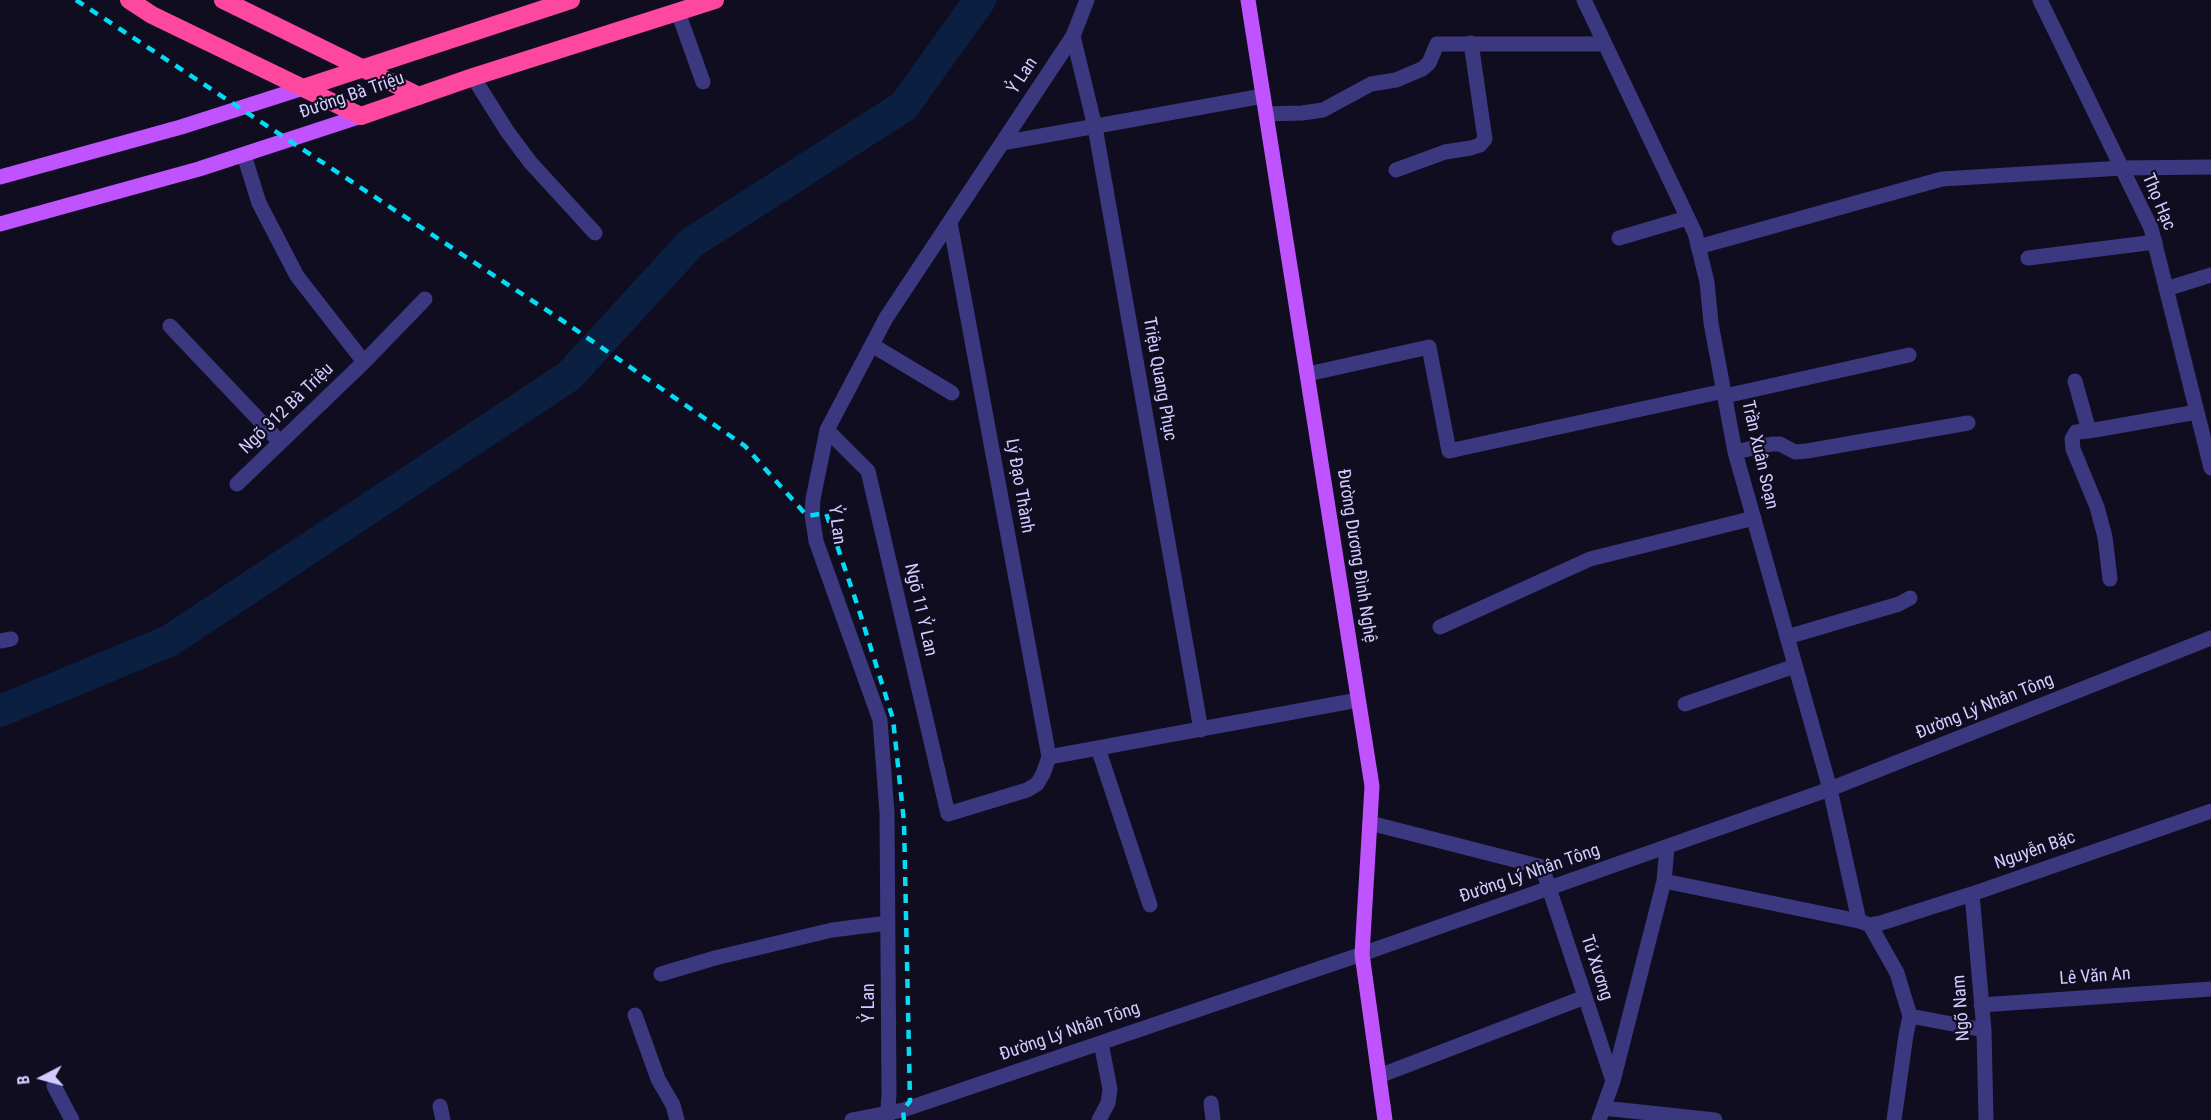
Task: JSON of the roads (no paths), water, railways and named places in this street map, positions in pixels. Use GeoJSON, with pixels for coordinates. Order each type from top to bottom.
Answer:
{"type":"FeatureCollection","features":[{"type":"Feature","properties":{"kind":"highway"},"geometry":{"type":"LineString","coordinates":[[129,0],[152,15],[361,116]]}},
{"type":"Feature","properties":{"kind":"highway"},"geometry":{"type":"LineString","coordinates":[[224,0],[419,96]]}},
{"type":"Feature","properties":{"kind":"highway","name":"Đường Bà Triệu"},"geometry":{"type":"LineString","coordinates":[[303,88],[571,0]]}},
{"type":"Feature","properties":{"kind":"highway","name":"Đường Bà Triệu"},"geometry":{"type":"LineString","coordinates":[[361,116],[473,77],[715,0]]}},
{"type":"Feature","properties":{"kind":"main road","name":"Đường Dương Đình Nghệ"},"geometry":{"type":"LineString","coordinates":[[1248,0],[1372,786],[1362,954],[1385,1120]]}},
{"type":"Feature","properties":{"kind":"main road","name":"Đường Bà Triệu"},"geometry":{"type":"LineString","coordinates":[[0,177],[181,127],[303,88]]}},
{"type":"Feature","properties":{"kind":"main road","name":"Đường Bà Triệu"},"geometry":{"type":"LineString","coordinates":[[0,224],[199,169],[361,116]]}},
{"type":"Feature","properties":{"kind":"street","name":"Ỷ Lan"},"geometry":{"type":"LineString","coordinates":[[887,1117],[889,1095],[887,813],[880,720],[816,541],[813,499],[827,430],[886,318],[1073,36],[1087,0]]}},
{"type":"Feature","properties":{"kind":"street","name":"Trần Xuân Soạn"},"geometry":{"type":"LineString","coordinates":[[1584,0],[1687,218],[1698,247],[1707,282],[1711,323],[1735,452],[1830,789],[1864,923],[1897,973],[1910,1016]]}},
{"type":"Feature","properties":{"kind":"street","name":"Thọ Hạc"},"geometry":{"type":"LineString","coordinates":[[2040,0],[2151,228],[2211,468]]}},
{"type":"Feature","properties":{"kind":"street"},"geometry":{"type":"LineString","coordinates":[[678,12],[703,82]]}},
{"type":"Feature","properties":{"kind":"street","name":"Triệu Quang Phục"},"geometry":{"type":"LineString","coordinates":[[1073,36],[1095,127],[1201,730]]}},
{"type":"Feature","properties":{"kind":"street"},"geometry":{"type":"LineString","coordinates":[[1396,170],[1445,152],[1472,148],[1480,145],[1485,139],[1471,43]]}},
{"type":"Feature","properties":{"kind":"street"},"geometry":{"type":"LineString","coordinates":[[1266,114],[1323,110],[1371,84],[1396,80],[1422,69],[1429,63],[1437,44],[1604,44]]}},
{"type":"Feature","properties":{"kind":"street"},"geometry":{"type":"LineString","coordinates":[[473,77],[507,131],[530,162],[595,233]]}},
{"type":"Feature","properties":{"kind":"street"},"geometry":{"type":"LineString","coordinates":[[1002,143],[1263,96]]}},
{"type":"Feature","properties":{"kind":"street"},"geometry":{"type":"LineString","coordinates":[[244,154],[259,203],[297,276],[364,362]]}},
{"type":"Feature","properties":{"kind":"street"},"geometry":{"type":"LineString","coordinates":[[1698,247],[1942,179],[2122,168],[2211,166]]}},
{"type":"Feature","properties":{"kind":"street"},"geometry":{"type":"LineString","coordinates":[[1619,238],[1687,218]]}},
{"type":"Feature","properties":{"kind":"street","name":"Lý Đạo Thành"},"geometry":{"type":"LineString","coordinates":[[950,222],[1049,757]]}},
{"type":"Feature","properties":{"kind":"street"},"geometry":{"type":"LineString","coordinates":[[2028,258],[2154,242]]}},
{"type":"Feature","properties":{"kind":"street"},"geometry":{"type":"LineString","coordinates":[[2166,289],[2211,275]]}},
{"type":"Feature","properties":{"kind":"street","name":"Ngõ 312 Bà Triệu"},"geometry":{"type":"LineString","coordinates":[[237,483],[364,362],[425,299]]}},
{"type":"Feature","properties":{"kind":"street"},"geometry":{"type":"LineString","coordinates":[[170,326],[280,442]]}},
{"type":"Feature","properties":{"kind":"street"},"geometry":{"type":"LineString","coordinates":[[872,345],[952,393]]}},
{"type":"Feature","properties":{"kind":"street"},"geometry":{"type":"LineString","coordinates":[[1308,374],[1429,347],[1449,451],[1909,355]]}},
{"type":"Feature","properties":{"kind":"street"},"geometry":{"type":"LineString","coordinates":[[2075,381],[2089,432]]}},
{"type":"Feature","properties":{"kind":"street"},"geometry":{"type":"LineString","coordinates":[[2110,579],[2103,527],[2073,449],[2072,439],[2076,432],[2089,432],[2197,412]]}},
{"type":"Feature","properties":{"kind":"street"},"geometry":{"type":"LineString","coordinates":[[1735,452],[1772,444],[1780,444],[1795,452],[1807,451],[1968,423]]}},
{"type":"Feature","properties":{"kind":"street","name":"Ngõ 11 Ỷ Lan"},"geometry":{"type":"LineString","coordinates":[[827,430],[868,471],[948,814],[1027,790],[1037,784],[1049,757]]}},
{"type":"Feature","properties":{"kind":"street"},"geometry":{"type":"LineString","coordinates":[[1440,627],[1590,559],[1754,518]]}},
{"type":"Feature","properties":{"kind":"street"},"geometry":{"type":"LineString","coordinates":[[1787,637],[1899,604],[1910,598]]}},
{"type":"Feature","properties":{"kind":"street","name":"Đường Lý Nhân Tông"},"geometry":{"type":"LineString","coordinates":[[852,1120],[887,1117],[1667,847],[1830,789],[2211,638]]}},
{"type":"Feature","properties":{"kind":"street"},"geometry":{"type":"LineString","coordinates":[[1685,704],[1795,666]]}},
{"type":"Feature","properties":{"kind":"street"},"geometry":{"type":"LineString","coordinates":[[1049,757],[1358,700]]}},
{"type":"Feature","properties":{"kind":"street"},"geometry":{"type":"LineString","coordinates":[[1098,748],[1150,905]]}},
{"type":"Feature","properties":{"kind":"street","name":"Nguyễn Bặc"},"geometry":{"type":"LineString","coordinates":[[1864,923],[1972,894],[2211,811]]}},
{"type":"Feature","properties":{"kind":"street","name":"Tú Xương"},"geometry":{"type":"LineString","coordinates":[[1370,823],[1542,867],[1612,1081]]}},
{"type":"Feature","properties":{"kind":"street"},"geometry":{"type":"LineString","coordinates":[[1667,847],[1664,881],[1612,1081],[1601,1114],[1714,1120]]}},
{"type":"Feature","properties":{"kind":"street"},"geometry":{"type":"LineString","coordinates":[[1664,881],[1864,923]]}},
{"type":"Feature","properties":{"kind":"street","name":"Ngõ Nam"},"geometry":{"type":"LineString","coordinates":[[1972,894],[1984,1030],[1986,1120]]}},
{"type":"Feature","properties":{"kind":"street"},"geometry":{"type":"LineString","coordinates":[[662,974],[715,958],[832,930],[888,923]]}},
{"type":"Feature","properties":{"kind":"street","name":"Lê Văn An"},"geometry":{"type":"LineString","coordinates":[[1981,1005],[2211,989]]}},
{"type":"Feature","properties":{"kind":"street"},"geometry":{"type":"LineString","coordinates":[[1379,1076],[1585,997]]}},
{"type":"Feature","properties":{"kind":"street"},"geometry":{"type":"LineString","coordinates":[[635,1015],[658,1079],[673,1105],[677,1120]]}},
{"type":"Feature","properties":{"kind":"street"},"geometry":{"type":"LineString","coordinates":[[1894,1120],[1910,1016],[1984,1030]]}},
{"type":"Feature","properties":{"kind":"street"},"geometry":{"type":"LineString","coordinates":[[1099,1120],[1108,1103],[1110,1089],[1101,1042]]}},
{"type":"Feature","properties":{"kind":"street"},"geometry":{"type":"LineString","coordinates":[[54,1086],[72,1120]]}},
{"type":"Feature","properties":{"kind":"street"},"geometry":{"type":"LineString","coordinates":[[1211,1103],[1213,1120]]}},
{"type":"Feature","properties":{"kind":"waterway"},"geometry":{"type":"LineString","coordinates":[[0,711],[169,641],[569,376],[691,243],[904,106],[980,0]]}},
{"type":"Feature","properties":{"kind":"railway"},"geometry":{"type":"LineString","coordinates":[[76,0],[560,319],[745,446],[807,516],[826,513],[893,719],[904,822],[910,1101],[903,1110],[904,1120]]}}]}
